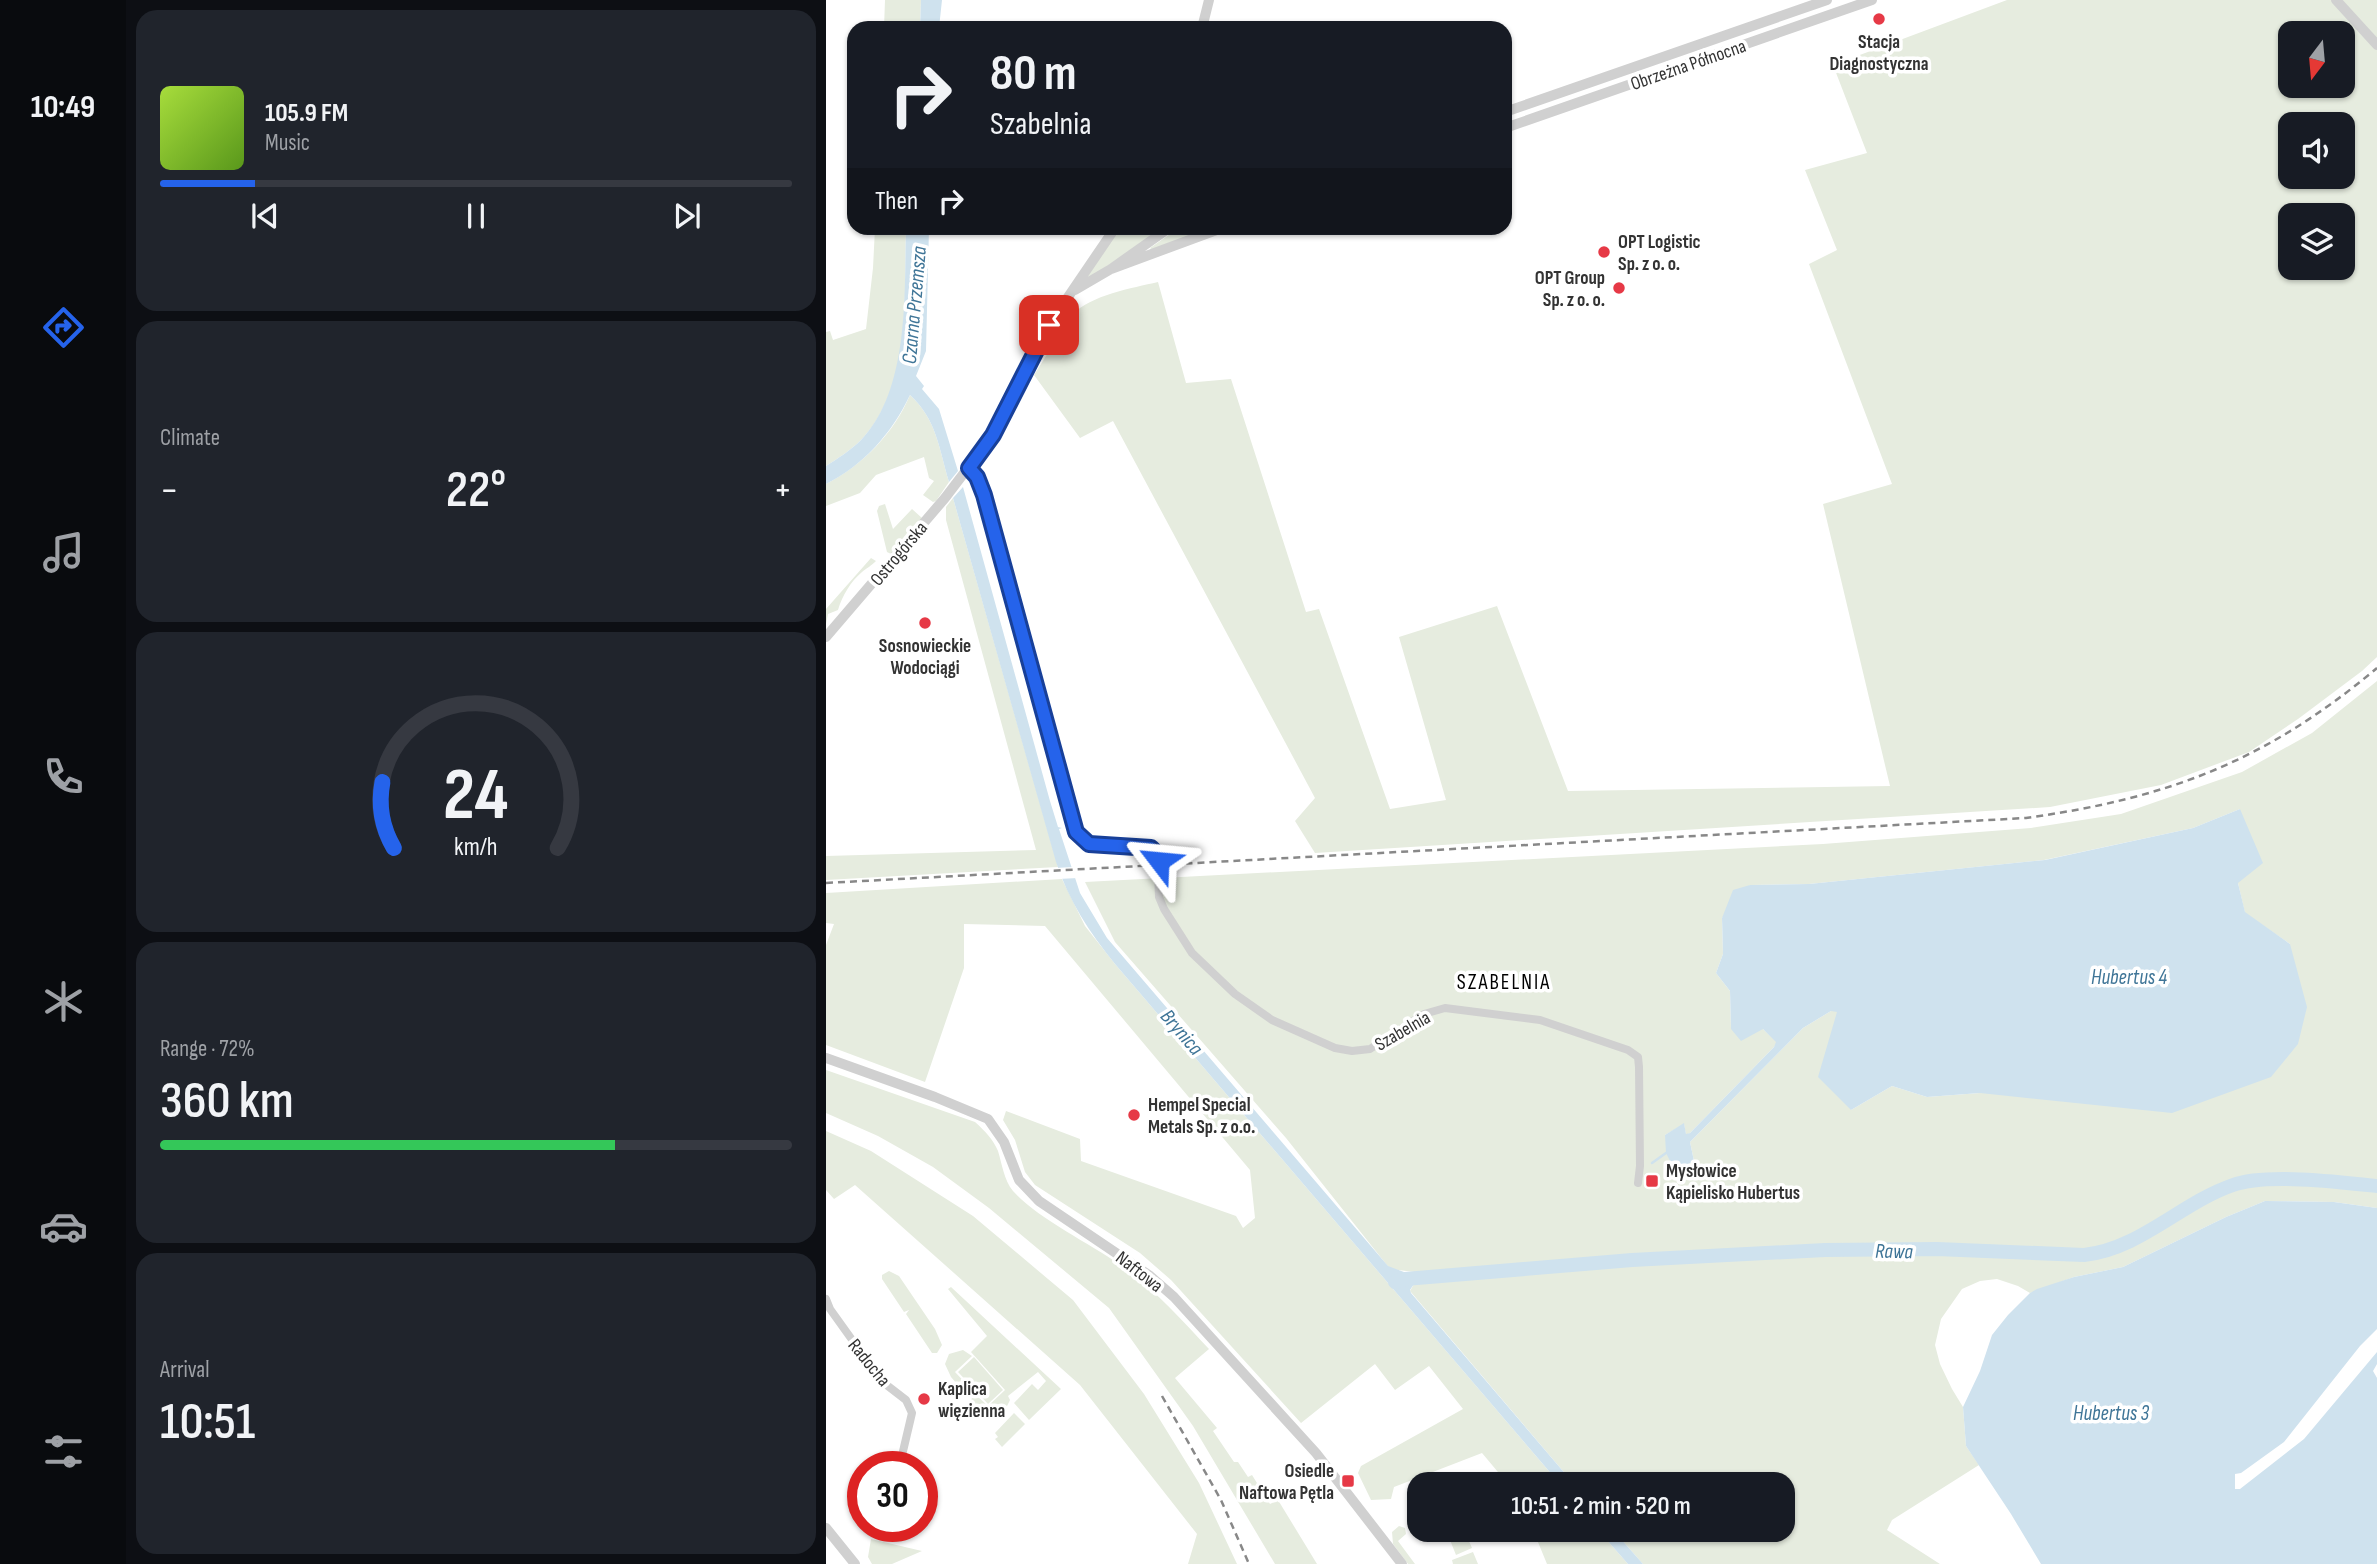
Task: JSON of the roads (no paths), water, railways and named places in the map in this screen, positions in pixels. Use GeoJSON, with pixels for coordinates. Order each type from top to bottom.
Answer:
{"type":"FeatureCollection","features":[{"type":"Feature","properties":{"kind":"street"},"geometry":{"type":"LineString","coordinates":[[1204,21],[1209,0]]}},
{"type":"Feature","properties":{"kind":"street","name":"Obrzeżna Północna"},"geometry":{"type":"LineString","coordinates":[[1512,110],[1827,0]]}},
{"type":"Feature","properties":{"kind":"street","name":"Obrzeżna Północna"},"geometry":{"type":"LineString","coordinates":[[1512,126],[1871,0]]}},
{"type":"Feature","properties":{"kind":"street"},"geometry":{"type":"LineString","coordinates":[[2336,0],[2377,45]]}},
{"type":"Feature","properties":{"kind":"street"},"geometry":{"type":"LineString","coordinates":[[1719,38],[1724,51]]}},
{"type":"Feature","properties":{"kind":"street","name":"Ostrogórska"},"geometry":{"type":"LineString","coordinates":[[826,637],[945,498],[993,435],[1049,325],[1110,235]]}},
{"type":"Feature","properties":{"kind":"street"},"geometry":{"type":"LineString","coordinates":[[1071,292],[1111,269],[1159,235]]}},
{"type":"Feature","properties":{"kind":"street"},"geometry":{"type":"LineString","coordinates":[[1111,269],[1203,235]]}},
{"type":"Feature","properties":{"kind":"street"},"geometry":{"type":"LineString","coordinates":[[968,470],[977,477],[984,495],[1076,832],[1089,844],[1151,848],[1159,861]]}},
{"type":"Feature","properties":{"kind":"street","name":"Szabelnia"},"geometry":{"type":"LineString","coordinates":[[1158,874],[1159,897],[1164,909],[1192,953],[1235,994],[1272,1020],[1335,1048],[1352,1051],[1370,1049],[1424,1014],[1445,1008],[1539,1020],[1628,1051],[1638,1057],[1638,1182]]}},
{"type":"Feature","properties":{"kind":"street","name":"Naftowa"},"geometry":{"type":"LineString","coordinates":[[826,1058],[989,1119],[998,1130],[1014,1173],[1025,1189],[1150,1276],[1174,1297],[1316,1453],[1402,1564]]}},
{"type":"Feature","properties":{"kind":"street","name":"Radocha"},"geometry":{"type":"LineString","coordinates":[[826,1299],[830,1309],[884,1383],[906,1400],[912,1413],[903,1451]]}},
{"type":"Feature","properties":{"kind":"street"},"geometry":{"type":"LineString","coordinates":[[826,1528],[855,1564]]}},
{"type":"Feature","properties":{"kind":"water"},"geometry":{"type":"Polygon","coordinates":[[[921,0],[942,0],[940,21],[920,21],[921,0]]]}},
{"type":"Feature","properties":{"kind":"water","name":"Czarna Przemsza"},"geometry":{"type":"Polygon","coordinates":[[[906,235],[929,235],[926,351],[916,376],[924,386],[922,389],[939,409],[958,471],[949,482],[932,425],[910,395],[895,422],[876,447],[853,467],[826,484],[826,466],[861,440],[877,419],[896,368],[904,310],[906,235]]]}},
{"type":"Feature","properties":{"kind":"water","name":"Brynica"},"geometry":{"type":"Polygon","coordinates":[[[963,487],[1058,827],[1062,828],[1059,829],[1080,893],[1107,938],[1388,1266],[1404,1272],[1401,1280],[1414,1284],[1411,1293],[1564,1472],[1550,1472],[1115,964],[1081,916],[1056,862],[953,498],[963,487]]]}},
{"type":"Feature","properties":{"kind":"water","name":"Hubertus 4"},"geometry":{"type":"Polygon","coordinates":[[[2240,809],[2263,863],[2238,883],[2245,912],[2290,944],[2307,1007],[2298,1044],[2271,1077],[2172,1113],[1980,1093],[1927,1097],[1892,1086],[1851,1110],[1818,1077],[1837,1012],[1831,1011],[1803,1028],[1690,1142],[1694,1161],[1675,1171],[1666,1153],[1665,1135],[1684,1123],[1686,1134],[1690,1133],[1776,1042],[1763,1029],[1741,1041],[1731,1029],[1730,991],[1716,973],[1723,954],[1722,918],[1733,890],[1750,885],[1809,884],[2045,860],[2193,828],[2240,809]]]}},
{"type":"Feature","properties":{"kind":"water","name":"Hubertus 3"},"geometry":{"type":"Polygon","coordinates":[[[2265,1201],[2334,1202],[2377,1208],[2377,1329],[2360,1346],[2284,1442],[2241,1473],[2235,1474],[2235,1489],[2240,1489],[2304,1439],[2377,1352],[2377,1364],[2373,1371],[2377,1378],[2377,1564],[2041,1564],[1966,1446],[1963,1407],[1980,1371],[1992,1335],[2008,1315],[2037,1289],[2074,1277],[2123,1267],[2265,1201]]]}},
{"type":"Feature","properties":{"kind":"water"},"geometry":{"type":"Polygon","coordinates":[[[1609,1542],[1624,1542],[1643,1564],[1628,1564],[1609,1542]]]}},
{"type":"Feature","properties":{"kind":"waterway"},"geometry":{"type":"LineString","coordinates":[[1652,1163],[1666,1153]]}},
{"type":"Feature","properties":{"kind":"waterway","name":"Rawa"},"geometry":{"type":"LineString","coordinates":[[1395,1282],[1632,1260],[1825,1250],[1937,1249],[2084,1255],[2124,1244],[2214,1193],[2247,1181],[2304,1179],[2377,1186]]}},
{"type":"Feature","properties":{"kind":"waterway","name":"Rawa"},"geometry":{"type":"LineString","coordinates":[[1610,1258],[1611,1262]]}},
{"type":"Feature","properties":{"kind":"railway"},"geometry":{"type":"LineString","coordinates":[[826,883],[2026,818],[2126,799],[2214,770],[2295,728],[2377,668]]}},
{"type":"Feature","properties":{"kind":"railway"},"geometry":{"type":"LineString","coordinates":[[1162,1396],[1221,1500],[1249,1564]]}},
{"type":"Feature","properties":{"kind":"place","name":"Stacja Diagnostyczna"},"geometry":{"type":"Point","coordinates":[1879,19]}},
{"type":"Feature","properties":{"kind":"place","name":"OPT Logistic Sp. z o. o."},"geometry":{"type":"Point","coordinates":[1604,252]}},
{"type":"Feature","properties":{"kind":"place","name":"OPT Group Sp. z o. o."},"geometry":{"type":"Point","coordinates":[1619,288]}},
{"type":"Feature","properties":{"kind":"place","name":"Sosnowieckie Wodociągi"},"geometry":{"type":"Point","coordinates":[925,623]}},
{"type":"Feature","properties":{"kind":"place","name":"Hempel Special Metals Sp. z o.o."},"geometry":{"type":"Point","coordinates":[1134,1115]}},
{"type":"Feature","properties":{"kind":"place","name":"Mysłowice Kąpielisko Hubertus"},"geometry":{"type":"Point","coordinates":[1652,1181]}},
{"type":"Feature","properties":{"kind":"place","name":"Kaplica więzienna"},"geometry":{"type":"Point","coordinates":[924,1399]}},
{"type":"Feature","properties":{"kind":"place","name":"Osiedle Naftowa Pętla"},"geometry":{"type":"Point","coordinates":[1348,1481]}},
{"type":"Feature","properties":{"kind":"district","name":"SZABELNIA"},"geometry":{"type":"Point","coordinates":[1504,982]}}]}
